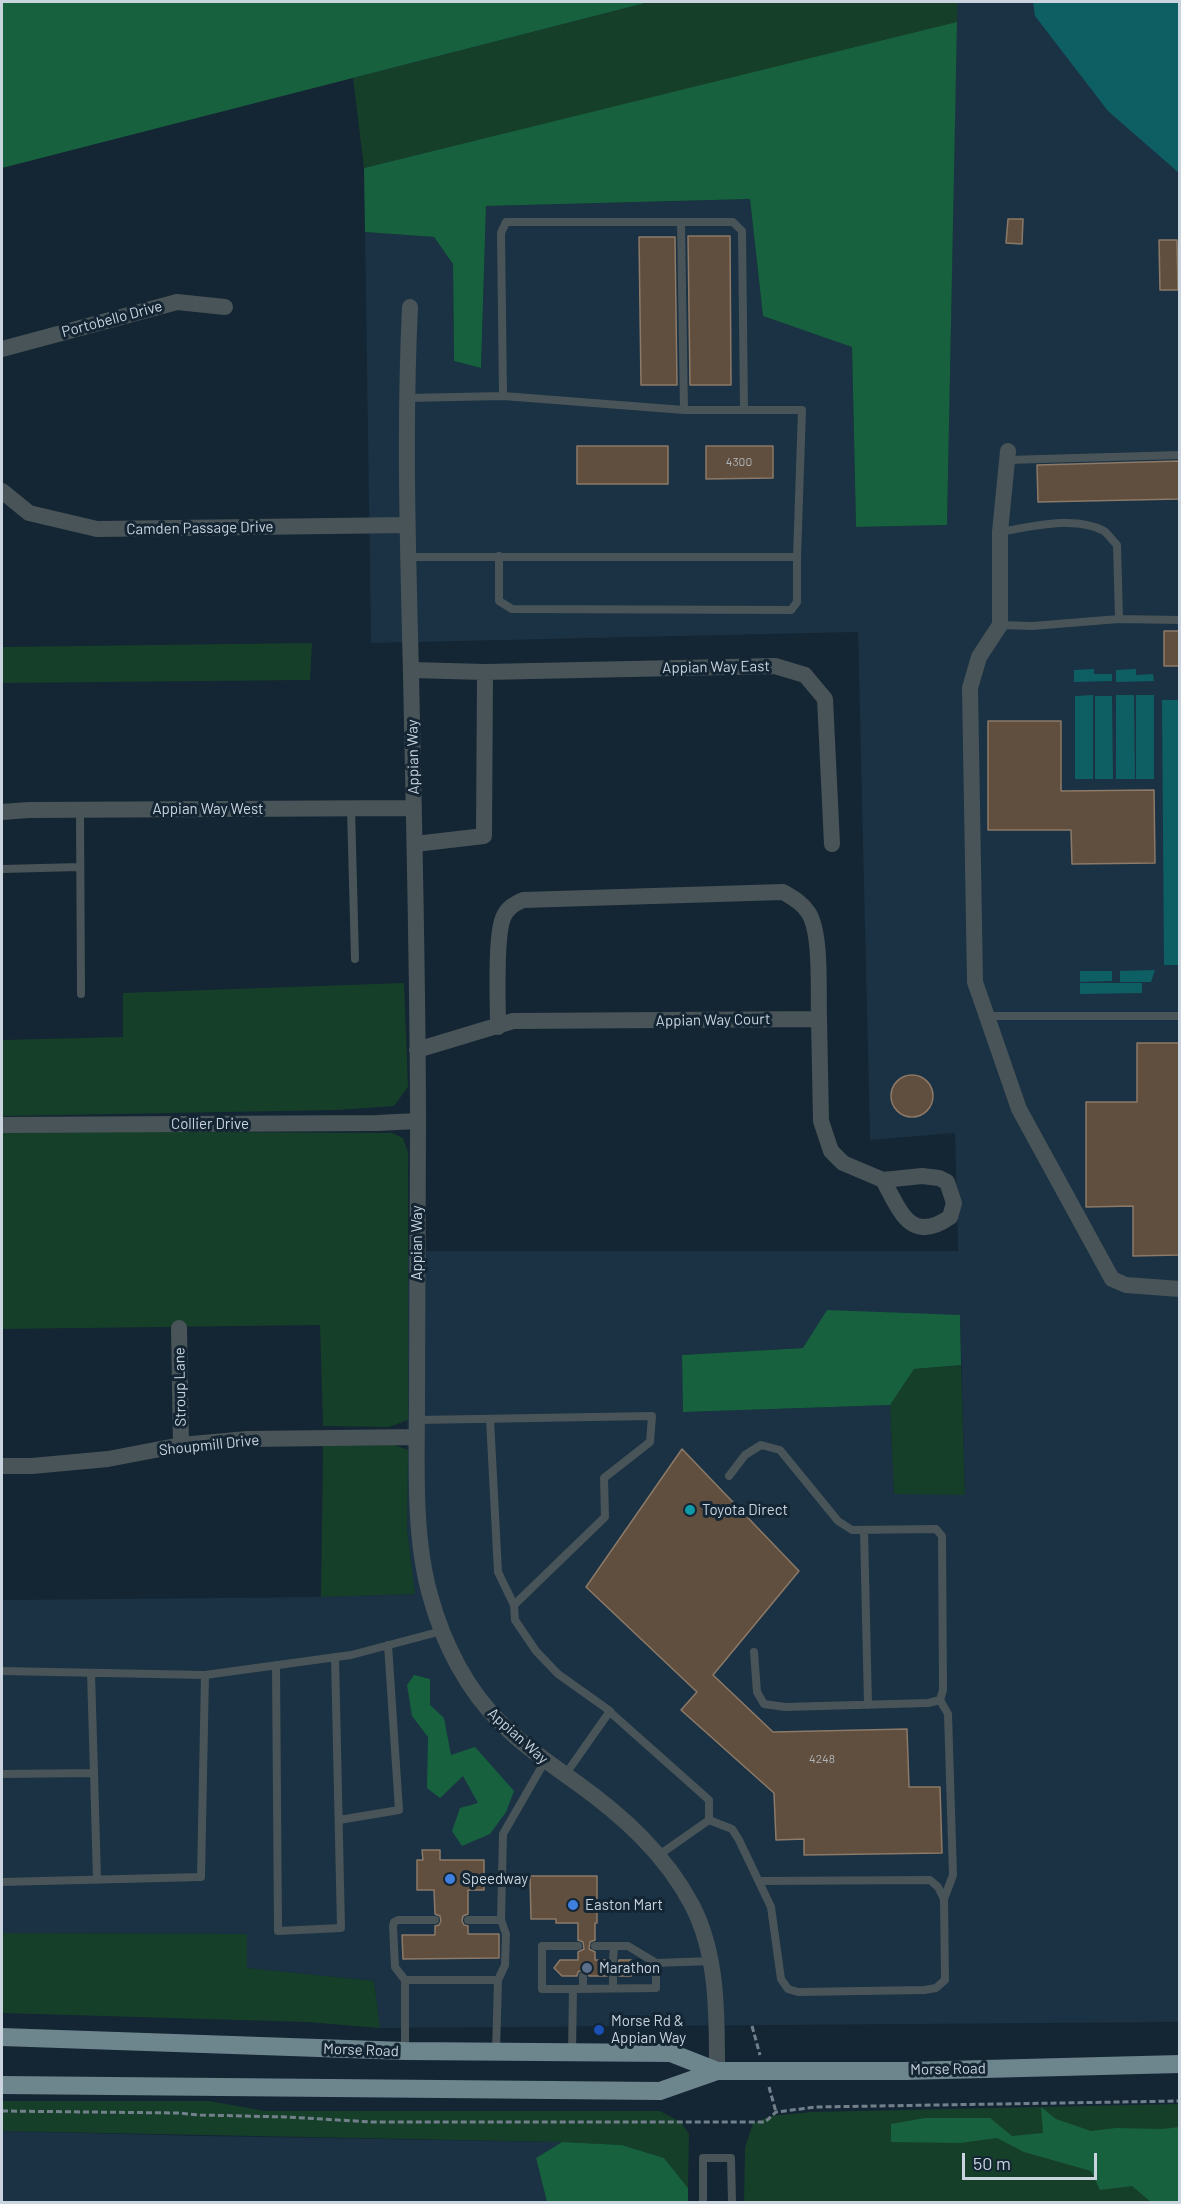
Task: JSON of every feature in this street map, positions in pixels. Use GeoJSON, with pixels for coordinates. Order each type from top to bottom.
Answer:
{"type":"FeatureCollection","features":[{"type":"Feature","properties":{"kind":"main road","name":"Morse Road"},"geometry":{"type":"LineString","coordinates":[[2,2037],[405,2051],[670,2053],[717,2071]]}},
{"type":"Feature","properties":{"kind":"main road","name":"Morse Road"},"geometry":{"type":"LineString","coordinates":[[2,2085],[660,2091],[717,2071],[906,2070],[1179,2064]]}},
{"type":"Feature","properties":{"kind":"street","name":"Portobello Drive"},"geometry":{"type":"LineString","coordinates":[[2,349],[177,302],[225,308]]}},
{"type":"Feature","properties":{"kind":"street","name":"Appian Way"},"geometry":{"type":"LineString","coordinates":[[410,307],[407,525],[415,844],[418,1514],[422,1556],[429,1593],[442,1631],[458,1665],[480,1700],[504,1727],[545,1761],[614,1811],[659,1855],[692,1904],[708,1946],[711,1961],[717,2027],[717,2071]]}},
{"type":"Feature","properties":{"kind":"street"},"geometry":{"type":"LineString","coordinates":[[1007,456],[1000,532],[1000,625],[979,657],[970,688],[975,982],[1019,1109],[1112,1279],[1126,1285],[1179,1289]]}},
{"type":"Feature","properties":{"kind":"street","name":"Camden Passage Drive"},"geometry":{"type":"LineString","coordinates":[[2,491],[29,513],[98,529],[407,525]]}},
{"type":"Feature","properties":{"kind":"street","name":"Appian Way East"},"geometry":{"type":"LineString","coordinates":[[411,670],[485,672],[775,666],[805,675],[825,699],[832,844]]}},
{"type":"Feature","properties":{"kind":"street"},"geometry":{"type":"LineString","coordinates":[[415,844],[484,836],[485,672]]}},
{"type":"Feature","properties":{"kind":"street","name":"Appian Way West"},"geometry":{"type":"LineString","coordinates":[[2,812],[414,808]]}},
{"type":"Feature","properties":{"kind":"street"},"geometry":{"type":"LineString","coordinates":[[498,1027],[499,937],[502,919],[511,905],[523,900],[783,892],[799,901],[810,914],[817,943],[821,1121],[825,1137],[831,1151],[843,1164],[883,1180]]}},
{"type":"Feature","properties":{"kind":"street","name":"Appian Way Court"},"geometry":{"type":"LineString","coordinates":[[417,1050],[513,1022],[819,1019]]}},
{"type":"Feature","properties":{"kind":"street","name":"Collier Drive"},"geometry":{"type":"LineString","coordinates":[[2,1125],[418,1121]]}},
{"type":"Feature","properties":{"kind":"street","name":"Stroup Lane"},"geometry":{"type":"LineString","coordinates":[[179,1328],[182,1445]]}},
{"type":"Feature","properties":{"kind":"street","name":"Shoupmill Drive"},"geometry":{"type":"LineString","coordinates":[[2,1466],[32,1466],[108,1458],[182,1445],[247,1439],[417,1429]]}},
{"type":"Feature","properties":{"kind":"lane"},"geometry":{"type":"LineString","coordinates":[[503,396],[501,234],[506,222],[733,222],[742,231],[744,410]]}},
{"type":"Feature","properties":{"kind":"lane"},"geometry":{"type":"LineString","coordinates":[[681,222],[684,410]]}},
{"type":"Feature","properties":{"kind":"lane"},"geometry":{"type":"LineString","coordinates":[[407,398],[503,396],[684,410],[802,410],[797,602],[791,610],[512,609],[499,601],[499,556]]}},
{"type":"Feature","properties":{"kind":"lane"},"geometry":{"type":"LineString","coordinates":[[1007,456],[1179,455]]}},
{"type":"Feature","properties":{"kind":"lane"},"geometry":{"type":"LineString","coordinates":[[1000,532],[1047,524],[1084,525],[1104,532],[1117,545],[1119,619]]}},
{"type":"Feature","properties":{"kind":"lane"},"geometry":{"type":"LineString","coordinates":[[408,556],[797,556]]}},
{"type":"Feature","properties":{"kind":"lane"},"geometry":{"type":"LineString","coordinates":[[1000,625],[1032,626],[1119,619],[1179,620]]}},
{"type":"Feature","properties":{"kind":"lane"},"geometry":{"type":"LineString","coordinates":[[351,808],[355,959]]}},
{"type":"Feature","properties":{"kind":"lane"},"geometry":{"type":"LineString","coordinates":[[80,810],[81,994]]}},
{"type":"Feature","properties":{"kind":"lane"},"geometry":{"type":"LineString","coordinates":[[2,869],[80,867]]}},
{"type":"Feature","properties":{"kind":"lane"},"geometry":{"type":"LineString","coordinates":[[987,1016],[1179,1016]]}},
{"type":"Feature","properties":{"kind":"lane"},"geometry":{"type":"LineString","coordinates":[[417,1429],[490,1419],[652,1416],[650,1442],[604,1478],[606,1517],[514,1605]]}},
{"type":"Feature","properties":{"kind":"lane"},"geometry":{"type":"LineString","coordinates":[[490,1419],[498,1572],[514,1605],[515,1620],[536,1651],[558,1674],[610,1712],[709,1800],[709,1820]]}},
{"type":"Feature","properties":{"kind":"lane"},"geometry":{"type":"LineString","coordinates":[[709,1820],[732,1829],[759,1881],[771,1907],[781,1979],[788,1989],[798,1992],[924,1990],[936,1988],[945,1980],[944,1899],[952,1875],[948,1714],[940,1700],[943,1690],[942,1536],[936,1529],[852,1530],[838,1521],[780,1450],[761,1445],[745,1455],[729,1476]]}},
{"type":"Feature","properties":{"kind":"lane"},"geometry":{"type":"LineString","coordinates":[[864,1530],[868,1705]]}},
{"type":"Feature","properties":{"kind":"lane"},"geometry":{"type":"LineString","coordinates":[[2,1671],[205,1675],[335,1657],[388,1646],[442,1631]]}},
{"type":"Feature","properties":{"kind":"lane"},"geometry":{"type":"LineString","coordinates":[[339,1820],[399,1810],[388,1646]]}},
{"type":"Feature","properties":{"kind":"lane"},"geometry":{"type":"LineString","coordinates":[[754,1652],[757,1692],[764,1704],[785,1707],[928,1703],[940,1700]]}},
{"type":"Feature","properties":{"kind":"lane"},"geometry":{"type":"LineString","coordinates":[[276,1665],[278,1931],[341,1928],[335,1657]]}},
{"type":"Feature","properties":{"kind":"lane"},"geometry":{"type":"LineString","coordinates":[[91,1673],[98,1880]]}},
{"type":"Feature","properties":{"kind":"lane"},"geometry":{"type":"LineString","coordinates":[[2,1882],[201,1877],[205,1675]]}},
{"type":"Feature","properties":{"kind":"lane"},"geometry":{"type":"LineString","coordinates":[[565,1775],[610,1712]]}},
{"type":"Feature","properties":{"kind":"lane"},"geometry":{"type":"LineString","coordinates":[[496,2052],[498,1980],[505,1965],[506,1934],[501,1920],[503,1834],[545,1761]]}},
{"type":"Feature","properties":{"kind":"lane"},"geometry":{"type":"LineString","coordinates":[[2,1774],[94,1773]]}},
{"type":"Feature","properties":{"kind":"lane"},"geometry":{"type":"LineString","coordinates":[[659,1855],[709,1820]]}},
{"type":"Feature","properties":{"kind":"lane"},"geometry":{"type":"LineString","coordinates":[[759,1881],[930,1880],[938,1887],[944,1899]]}},
{"type":"Feature","properties":{"kind":"lane"},"geometry":{"type":"LineString","coordinates":[[405,2051],[405,1980],[395,1967],[394,1922],[398,1920],[435,1920]]}},
{"type":"Feature","properties":{"kind":"lane"},"geometry":{"type":"LineString","coordinates":[[468,1920],[501,1920]]}},
{"type":"Feature","properties":{"kind":"lane"},"geometry":{"type":"LineString","coordinates":[[578,1946],[542,1946],[542,1989],[656,1988],[656,1963]]}},
{"type":"Feature","properties":{"kind":"lane"},"geometry":{"type":"LineString","coordinates":[[595,1946],[628,1946],[656,1963],[711,1961]]}},
{"type":"Feature","properties":{"kind":"lane"},"geometry":{"type":"LineString","coordinates":[[614,1946],[614,1960]]}},
{"type":"Feature","properties":{"kind":"lane"},"geometry":{"type":"LineString","coordinates":[[572,2052],[578,1989],[583,1976]]}},
{"type":"Feature","properties":{"kind":"lane"},"geometry":{"type":"LineString","coordinates":[[613,1976],[613,1988]]}},
{"type":"Feature","properties":{"kind":"lane"},"geometry":{"type":"LineString","coordinates":[[405,1980],[498,1980]]}},
{"type":"Feature","properties":{"kind":"lane"},"geometry":{"type":"LineString","coordinates":[[703,2202],[703,2158],[731,2158],[732,2202]]}},
{"type":"Feature","properties":{"kind":"path"},"geometry":{"type":"LineString","coordinates":[[2,2111],[178,2113],[372,2122],[765,2122],[776,2112],[816,2107],[1179,2101]]}},
{"type":"Feature","properties":{"kind":"shaded area"},"geometry":{"type":"Polygon","coordinates":[[[2,2],[649,2],[2,168],[2,2]]]}},
{"type":"Feature","properties":{"kind":"shaded area"},"geometry":{"type":"Polygon","coordinates":[[[649,2],[957,2],[957,23],[364,168],[353,78],[649,2]]]}},
{"type":"Feature","properties":{"kind":"shaded area"},"geometry":{"type":"Polygon","coordinates":[[[957,2],[1179,2],[1179,2022],[380,2028],[374,1981],[246,1968],[246,1934],[2,1933],[2,1600],[414,1594],[407,1529],[408,1251],[958,1251],[955,1133],[870,1140],[858,632],[371,643],[365,232],[434,237],[453,264],[454,361],[481,368],[486,206],[750,199],[763,316],[852,346],[856,527],[947,525],[957,2]],[[960,1315],[804,1348],[682,1355],[683,1412],[890,1405],[894,1493],[965,1495],[960,1315]]]}},
{"type":"Feature","properties":{"kind":"shaded area"},"geometry":{"type":"Polygon","coordinates":[[[1033,2],[1179,2],[1179,173],[1108,111],[1035,16],[1033,2]]]}},
{"type":"Feature","properties":{"kind":"shaded area"},"geometry":{"type":"Polygon","coordinates":[[[957,22],[947,525],[856,527],[852,347],[763,316],[750,199],[486,206],[481,368],[454,361],[453,264],[434,237],[365,232],[364,168],[957,22]]]}},
{"type":"Feature","properties":{"kind":"shaded area"},"geometry":{"type":"Polygon","coordinates":[[[312,643],[310,680],[2,683],[2,647],[312,643]]]}},
{"type":"Feature","properties":{"kind":"shaded area"},"geometry":{"type":"Polygon","coordinates":[[[1094,669],[1094,674],[1112,674],[1112,681],[1074,682],[1074,670],[1094,669]]]}},
{"type":"Feature","properties":{"kind":"shaded area"},"geometry":{"type":"Polygon","coordinates":[[[1136,669],[1136,675],[1153,674],[1154,681],[1116,682],[1116,670],[1136,669]]]}},
{"type":"Feature","properties":{"kind":"shaded area"},"geometry":{"type":"Polygon","coordinates":[[[1093,695],[1093,779],[1075,779],[1075,696],[1093,695]]]}},
{"type":"Feature","properties":{"kind":"shaded area"},"geometry":{"type":"Polygon","coordinates":[[[1116,695],[1134,695],[1135,779],[1116,779],[1116,695]]]}},
{"type":"Feature","properties":{"kind":"shaded area"},"geometry":{"type":"Polygon","coordinates":[[[1136,695],[1154,695],[1154,779],[1136,779],[1136,695]]]}},
{"type":"Feature","properties":{"kind":"shaded area"},"geometry":{"type":"Polygon","coordinates":[[[1095,696],[1112,696],[1113,779],[1095,779],[1095,696]]]}},
{"type":"Feature","properties":{"kind":"shaded area"},"geometry":{"type":"Polygon","coordinates":[[[1162,700],[1179,700],[1179,965],[1164,965],[1162,700]]]}},
{"type":"Feature","properties":{"kind":"shaded area"},"geometry":{"type":"Polygon","coordinates":[[[1155,970],[1151,982],[1120,982],[1120,971],[1155,970]]]}},
{"type":"Feature","properties":{"kind":"shaded area"},"geometry":{"type":"Polygon","coordinates":[[[1080,971],[1112,971],[1112,981],[1080,982],[1080,971]]]}},
{"type":"Feature","properties":{"kind":"shaded area"},"geometry":{"type":"Polygon","coordinates":[[[404,983],[408,1087],[394,1106],[337,1110],[2,1116],[2,1040],[123,1037],[123,993],[404,983]]]}},
{"type":"Feature","properties":{"kind":"shaded area"},"geometry":{"type":"Polygon","coordinates":[[[1080,983],[1142,983],[1142,993],[1080,994],[1080,983]]]}},
{"type":"Feature","properties":{"kind":"shaded area"},"geometry":{"type":"Polygon","coordinates":[[[2,1131],[392,1133],[403,1138],[408,1152],[408,1420],[389,1427],[323,1426],[320,1325],[2,1329],[2,1131]]]}},
{"type":"Feature","properties":{"kind":"shaded area"},"geometry":{"type":"Polygon","coordinates":[[[827,1310],[960,1315],[961,1365],[914,1369],[890,1405],[683,1412],[682,1355],[803,1348],[827,1310]]]}},
{"type":"Feature","properties":{"kind":"shaded area"},"geometry":{"type":"Polygon","coordinates":[[[961,1365],[965,1495],[894,1494],[890,1405],[914,1369],[961,1365]]]}},
{"type":"Feature","properties":{"kind":"shaded area"},"geometry":{"type":"Polygon","coordinates":[[[395,1445],[408,1450],[407,1529],[415,1594],[321,1597],[323,1446],[395,1445]]]}},
{"type":"Feature","properties":{"kind":"shaded area"},"geometry":{"type":"Polygon","coordinates":[[[414,1675],[430,1679],[430,1705],[444,1718],[451,1755],[475,1747],[514,1791],[506,1812],[490,1834],[462,1846],[452,1831],[460,1808],[478,1803],[463,1776],[440,1798],[427,1788],[428,1737],[412,1716],[407,1685],[414,1675]]]}},
{"type":"Feature","properties":{"kind":"shaded area"},"geometry":{"type":"Polygon","coordinates":[[[2,1933],[247,1934],[247,1968],[374,1981],[380,2028],[307,2022],[2,2013],[2,1933]]]}},
{"type":"Feature","properties":{"kind":"shaded area"},"geometry":{"type":"Polygon","coordinates":[[[2,2101],[209,2101],[265,2111],[660,2111],[681,2122],[689,2134],[688,2188],[664,2158],[622,2145],[2,2131],[2,2101]]]}},
{"type":"Feature","properties":{"kind":"shaded area"},"geometry":{"type":"Polygon","coordinates":[[[1179,2104],[1179,2202],[744,2202],[745,2148],[753,2123],[771,2116],[812,2112],[1179,2104]]]}},
{"type":"Feature","properties":{"kind":"shaded area"},"geometry":{"type":"Polygon","coordinates":[[[1041,2107],[1056,2119],[1091,2131],[1116,2128],[1179,2127],[1179,2202],[1151,2202],[1132,2186],[1100,2190],[1091,2171],[1024,2152],[997,2138],[960,2143],[891,2142],[891,2124],[925,2118],[990,2118],[1012,2136],[1043,2133],[1041,2107]]]}},
{"type":"Feature","properties":{"kind":"shaded area"},"geometry":{"type":"Polygon","coordinates":[[[2,2131],[562,2142],[536,2158],[547,2202],[2,2202],[2,2131]]]}},
{"type":"Feature","properties":{"kind":"shaded area"},"geometry":{"type":"Polygon","coordinates":[[[562,2142],[622,2145],[664,2158],[688,2188],[688,2202],[547,2202],[536,2158],[562,2142]]]}},
{"type":"Feature","properties":{"kind":"building"},"geometry":{"type":"Polygon","coordinates":[[[1008,219],[1023,219],[1022,244],[1006,243],[1008,219]]]}},
{"type":"Feature","properties":{"kind":"building"},"geometry":{"type":"Polygon","coordinates":[[[688,236],[730,236],[731,385],[690,385],[688,236]]]}},
{"type":"Feature","properties":{"kind":"building"},"geometry":{"type":"Polygon","coordinates":[[[639,237],[675,237],[677,385],[641,385],[639,237]]]}},
{"type":"Feature","properties":{"kind":"building"},"geometry":{"type":"Polygon","coordinates":[[[1159,240],[1177,240],[1178,290],[1160,290],[1159,240]]]}},
{"type":"Feature","properties":{"kind":"building"},"geometry":{"type":"Polygon","coordinates":[[[577,446],[668,446],[668,484],[577,484],[577,446]]]}},
{"type":"Feature","properties":{"kind":"building"},"geometry":{"type":"Polygon","coordinates":[[[706,446],[773,446],[773,478],[706,479],[706,446]]]}},
{"type":"Feature","properties":{"kind":"building"},"geometry":{"type":"Polygon","coordinates":[[[1179,461],[1179,499],[1038,502],[1037,465],[1179,461]]]}},
{"type":"Feature","properties":{"kind":"building"},"geometry":{"type":"Polygon","coordinates":[[[1164,631],[1179,631],[1179,666],[1164,666],[1164,631]]]}},
{"type":"Feature","properties":{"kind":"building"},"geometry":{"type":"Polygon","coordinates":[[[988,721],[1061,721],[1061,791],[1154,790],[1155,863],[1072,864],[1071,830],[988,830],[988,721]]]}},
{"type":"Feature","properties":{"kind":"building"},"geometry":{"type":"Polygon","coordinates":[[[1137,1043],[1179,1043],[1179,1255],[1133,1256],[1133,1206],[1086,1207],[1086,1102],[1137,1102],[1137,1043]]]}},
{"type":"Feature","properties":{"kind":"building"},"geometry":{"type":"Polygon","coordinates":[[[912,1075],[927,1081],[933,1096],[927,1111],[912,1117],[897,1111],[891,1096],[897,1081],[912,1075]]]}},
{"type":"Feature","properties":{"kind":"building"},"geometry":{"type":"Polygon","coordinates":[[[682,1449],[799,1571],[713,1675],[773,1732],[907,1729],[909,1787],[940,1787],[942,1853],[804,1855],[804,1839],[776,1840],[774,1793],[681,1710],[697,1692],[586,1587],[682,1449]]]}},
{"type":"Feature","properties":{"kind":"building"},"geometry":{"type":"Polygon","coordinates":[[[422,1850],[440,1850],[440,1860],[484,1860],[484,1890],[468,1890],[468,1914],[463,1916],[462,1921],[468,1926],[468,1934],[499,1934],[499,1958],[403,1959],[402,1935],[435,1935],[435,1926],[441,1921],[440,1916],[435,1914],[434,1890],[417,1890],[417,1860],[423,1860],[422,1850]]]}},
{"type":"Feature","properties":{"kind":"building"},"geometry":{"type":"Polygon","coordinates":[[[530,1876],[597,1876],[597,1923],[595,1923],[595,1940],[590,1942],[589,1949],[595,1952],[595,1960],[607,1960],[612,1966],[618,1964],[619,1960],[631,1960],[637,1968],[631,1976],[619,1976],[617,1971],[612,1970],[607,1976],[589,1976],[587,1971],[582,1970],[577,1976],[562,1976],[554,1968],[560,1960],[578,1960],[578,1952],[584,1949],[583,1942],[578,1940],[578,1923],[556,1923],[556,1919],[531,1919],[530,1876]]]}},
{"type":"Feature","properties":{"kind":"place","name":"Toyota Direct"},"geometry":{"type":"Point","coordinates":[690,1510]}},
{"type":"Feature","properties":{"kind":"place","name":"Speedway"},"geometry":{"type":"Point","coordinates":[450,1879]}},
{"type":"Feature","properties":{"kind":"place","name":"Easton Mart"},"geometry":{"type":"Point","coordinates":[573,1905]}},
{"type":"Feature","properties":{"kind":"place","name":"Marathon"},"geometry":{"type":"Point","coordinates":[587,1968]}},
{"type":"Feature","properties":{"kind":"place","name":"Morse Rd & Appian Way"},"geometry":{"type":"Point","coordinates":[599,2030]}}]}
